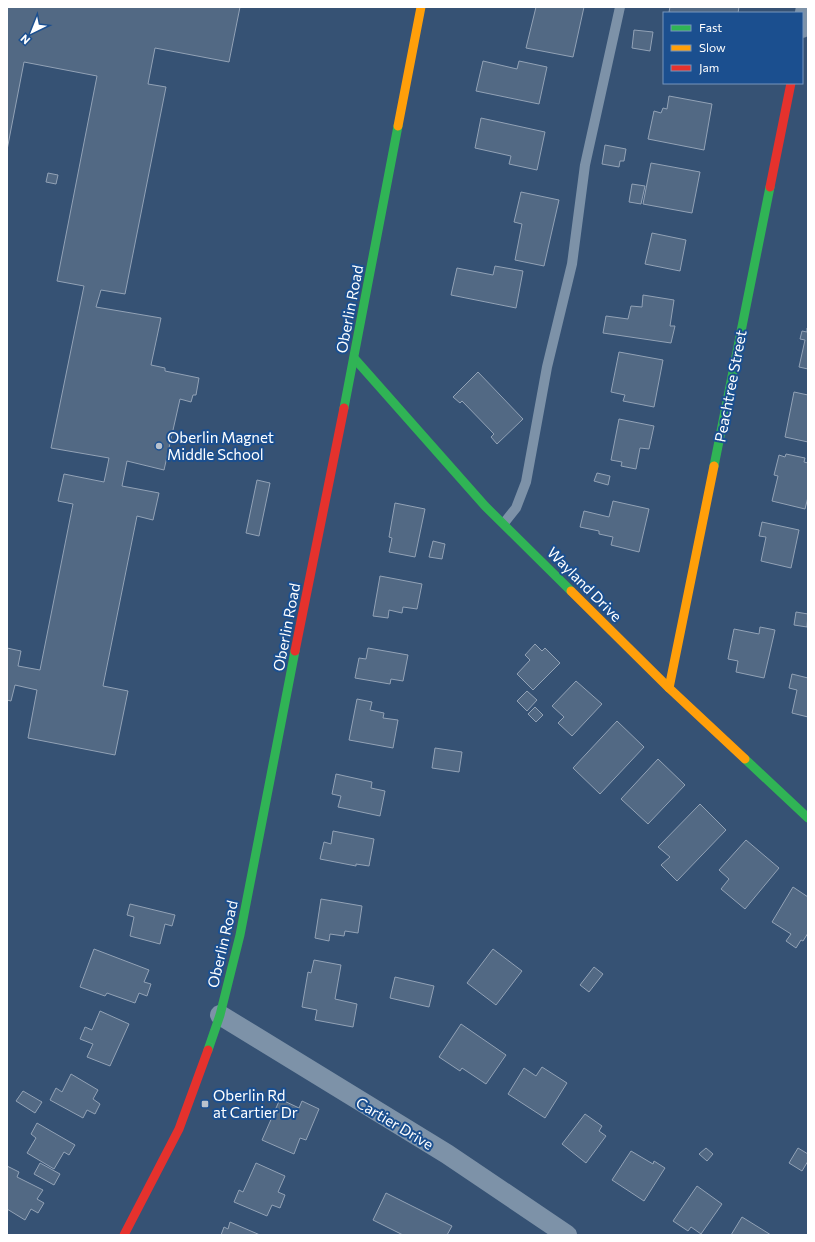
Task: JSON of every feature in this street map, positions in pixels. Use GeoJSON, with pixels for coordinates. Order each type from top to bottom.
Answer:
{"type":"FeatureCollection","features":[{"type":"Feature","properties":{"kind":"main road","name":"Oberlin Road"},"geometry":{"type":"LineString","coordinates":[[124,1235],[179,1129],[220,1015],[240,935],[267,791],[354,358],[421,7]]}},
{"type":"Feature","properties":{"kind":"main road","name":"Peachtree Street"},"geometry":{"type":"LineString","coordinates":[[669,688],[791,84]]}},
{"type":"Feature","properties":{"kind":"main road","name":"Wayland Drive"},"geometry":{"type":"LineString","coordinates":[[354,358],[485,506],[504,523],[669,688],[808,818]]}},
{"type":"Feature","properties":{"kind":"street"},"geometry":{"type":"LineString","coordinates":[[803,23],[806,7]]}},
{"type":"Feature","properties":{"kind":"street","name":"Cartier Drive"},"geometry":{"type":"LineString","coordinates":[[220,1015],[447,1154],[567,1235]]}},
{"type":"Feature","properties":{"kind":"lane"},"geometry":{"type":"LineString","coordinates":[[504,523],[516,508],[526,482],[547,367],[572,264],[585,165],[620,7]]}},
{"type":"Feature","properties":{"kind":"building"},"geometry":{"type":"Polygon","coordinates":[[[7,7],[240,7],[229,62],[155,48],[148,84],[166,87],[125,294],[101,290],[96,307],[161,318],[151,365],[165,368],[165,371],[199,378],[196,395],[193,395],[191,402],[180,399],[164,470],[127,461],[122,486],[159,493],[153,520],[137,516],[103,686],[128,691],[115,755],[28,738],[37,690],[15,685],[11,701],[7,700],[7,648],[21,651],[18,666],[40,670],[73,504],[58,501],[64,474],[104,482],[109,458],[51,448],[84,286],[57,281],[97,76],[24,62],[7,150],[7,7]]]}},
{"type":"Feature","properties":{"kind":"building"},"geometry":{"type":"Polygon","coordinates":[[[536,7],[584,7],[573,57],[526,48],[536,7]]]}},
{"type":"Feature","properties":{"kind":"building"},"geometry":{"type":"Polygon","coordinates":[[[670,7],[739,7],[738,12],[669,12],[670,7]]]}},
{"type":"Feature","properties":{"kind":"building"},"geometry":{"type":"Polygon","coordinates":[[[634,30],[653,32],[650,51],[632,48],[634,30]]]}},
{"type":"Feature","properties":{"kind":"building"},"geometry":{"type":"Polygon","coordinates":[[[483,61],[517,69],[519,61],[547,67],[539,104],[476,91],[483,61]]]}},
{"type":"Feature","properties":{"kind":"building"},"geometry":{"type":"Polygon","coordinates":[[[669,96],[712,104],[704,150],[648,139],[654,111],[661,113],[663,108],[667,109],[669,96]]]}},
{"type":"Feature","properties":{"kind":"building"},"geometry":{"type":"Polygon","coordinates":[[[481,118],[545,132],[537,170],[509,164],[511,156],[475,148],[481,118]]]}},
{"type":"Feature","properties":{"kind":"building"},"geometry":{"type":"Polygon","coordinates":[[[605,145],[626,149],[624,161],[620,161],[619,167],[602,164],[605,145]]]}},
{"type":"Feature","properties":{"kind":"building"},"geometry":{"type":"Polygon","coordinates":[[[651,163],[700,172],[692,213],[643,204],[651,163]]]}},
{"type":"Feature","properties":{"kind":"building"},"geometry":{"type":"Polygon","coordinates":[[[48,173],[58,175],[56,184],[46,182],[48,173]]]}},
{"type":"Feature","properties":{"kind":"building"},"geometry":{"type":"Polygon","coordinates":[[[632,184],[645,186],[641,204],[629,202],[632,184]]]}},
{"type":"Feature","properties":{"kind":"building"},"geometry":{"type":"Polygon","coordinates":[[[521,192],[559,200],[544,266],[515,260],[522,224],[514,222],[521,192]]]}},
{"type":"Feature","properties":{"kind":"building"},"geometry":{"type":"Polygon","coordinates":[[[652,233],[686,240],[680,271],[645,264],[652,233]]]}},
{"type":"Feature","properties":{"kind":"building"},"geometry":{"type":"Polygon","coordinates":[[[495,266],[523,271],[516,308],[451,295],[457,268],[493,275],[495,266]]]}},
{"type":"Feature","properties":{"kind":"building"},"geometry":{"type":"Polygon","coordinates":[[[643,295],[674,300],[670,326],[675,326],[671,343],[603,333],[606,316],[628,319],[631,306],[642,307],[643,295]]]}},
{"type":"Feature","properties":{"kind":"building"},"geometry":{"type":"Polygon","coordinates":[[[807,328],[808,369],[799,367],[805,340],[800,339],[802,331],[807,332],[807,328]]]}},
{"type":"Feature","properties":{"kind":"building"},"geometry":{"type":"Polygon","coordinates":[[[619,352],[663,360],[654,407],[623,401],[625,395],[611,392],[619,352]]]}},
{"type":"Feature","properties":{"kind":"building"},"geometry":{"type":"Polygon","coordinates":[[[478,372],[523,419],[497,444],[491,437],[494,434],[462,401],[460,403],[453,397],[478,372]]]}},
{"type":"Feature","properties":{"kind":"building"},"geometry":{"type":"Polygon","coordinates":[[[794,392],[808,395],[808,442],[785,437],[794,392]]]}},
{"type":"Feature","properties":{"kind":"building"},"geometry":{"type":"Polygon","coordinates":[[[619,419],[654,426],[649,449],[640,448],[636,469],[621,466],[622,462],[611,460],[619,419]]]}},
{"type":"Feature","properties":{"kind":"building"},"geometry":{"type":"Polygon","coordinates":[[[786,454],[805,458],[804,462],[808,463],[808,497],[805,509],[772,501],[778,476],[774,475],[779,455],[785,457],[786,454]]]}},
{"type":"Feature","properties":{"kind":"building"},"geometry":{"type":"Polygon","coordinates":[[[597,473],[610,476],[608,485],[594,481],[597,473]]]}},
{"type":"Feature","properties":{"kind":"building"},"geometry":{"type":"Polygon","coordinates":[[[257,480],[270,483],[259,536],[246,533],[257,480]]]}},
{"type":"Feature","properties":{"kind":"building"},"geometry":{"type":"Polygon","coordinates":[[[613,501],[649,509],[639,552],[611,545],[613,537],[599,534],[599,531],[580,527],[584,511],[609,517],[613,501]]]}},
{"type":"Feature","properties":{"kind":"building"},"geometry":{"type":"Polygon","coordinates":[[[395,503],[425,509],[415,557],[389,552],[392,538],[389,537],[395,503]]]}},
{"type":"Feature","properties":{"kind":"building"},"geometry":{"type":"Polygon","coordinates":[[[762,522],[799,530],[791,568],[761,561],[766,537],[759,536],[762,522]]]}},
{"type":"Feature","properties":{"kind":"building"},"geometry":{"type":"Polygon","coordinates":[[[433,541],[445,544],[442,559],[429,557],[433,541]]]}},
{"type":"Feature","properties":{"kind":"building"},"geometry":{"type":"Polygon","coordinates":[[[380,576],[422,584],[417,609],[403,607],[402,613],[389,610],[388,618],[373,616],[380,576]]]}},
{"type":"Feature","properties":{"kind":"building"},"geometry":{"type":"Polygon","coordinates":[[[796,612],[808,614],[807,627],[794,625],[796,612]]]}},
{"type":"Feature","properties":{"kind":"building"},"geometry":{"type":"Polygon","coordinates":[[[760,627],[775,630],[764,678],[736,672],[738,661],[728,659],[734,629],[759,634],[760,627]]]}},
{"type":"Feature","properties":{"kind":"building"},"geometry":{"type":"Polygon","coordinates":[[[535,644],[542,651],[545,648],[560,663],[533,690],[517,674],[530,660],[525,655],[535,644]]]}},
{"type":"Feature","properties":{"kind":"building"},"geometry":{"type":"Polygon","coordinates":[[[368,648],[408,655],[403,681],[391,679],[390,684],[355,678],[359,658],[366,659],[368,648]]]}},
{"type":"Feature","properties":{"kind":"building"},"geometry":{"type":"Polygon","coordinates":[[[792,674],[808,678],[808,717],[792,713],[797,690],[789,688],[792,674]]]}},
{"type":"Feature","properties":{"kind":"building"},"geometry":{"type":"Polygon","coordinates":[[[576,681],[602,704],[572,736],[558,723],[564,717],[552,706],[576,681]]]}},
{"type":"Feature","properties":{"kind":"building"},"geometry":{"type":"Polygon","coordinates":[[[527,691],[537,700],[527,711],[517,701],[527,691]]]}},
{"type":"Feature","properties":{"kind":"building"},"geometry":{"type":"Polygon","coordinates":[[[357,699],[372,702],[370,710],[384,713],[383,718],[398,720],[393,748],[349,740],[357,699]]]}},
{"type":"Feature","properties":{"kind":"building"},"geometry":{"type":"Polygon","coordinates":[[[535,707],[543,715],[536,722],[528,714],[535,707]]]}},
{"type":"Feature","properties":{"kind":"building"},"geometry":{"type":"Polygon","coordinates":[[[617,721],[644,747],[600,794],[573,768],[617,721]]]}},
{"type":"Feature","properties":{"kind":"building"},"geometry":{"type":"Polygon","coordinates":[[[435,748],[462,752],[459,772],[432,768],[435,748]]]}},
{"type":"Feature","properties":{"kind":"building"},"geometry":{"type":"Polygon","coordinates":[[[658,759],[685,785],[648,824],[621,799],[658,759]]]}},
{"type":"Feature","properties":{"kind":"building"},"geometry":{"type":"Polygon","coordinates":[[[336,774],[372,782],[371,788],[385,791],[380,816],[338,807],[341,796],[332,794],[336,774]]]}},
{"type":"Feature","properties":{"kind":"building"},"geometry":{"type":"Polygon","coordinates":[[[700,804],[726,830],[677,881],[661,865],[670,857],[658,847],[700,804]]]}},
{"type":"Feature","properties":{"kind":"building"},"geometry":{"type":"Polygon","coordinates":[[[333,831],[374,839],[369,866],[356,864],[356,866],[320,859],[324,842],[331,844],[333,831]]]}},
{"type":"Feature","properties":{"kind":"building"},"geometry":{"type":"Polygon","coordinates":[[[746,840],[779,868],[745,909],[721,889],[729,879],[719,870],[746,840]]]}},
{"type":"Feature","properties":{"kind":"building"},"geometry":{"type":"Polygon","coordinates":[[[793,887],[808,897],[808,933],[796,948],[786,941],[791,934],[772,922],[793,887]]]}},
{"type":"Feature","properties":{"kind":"building"},"geometry":{"type":"Polygon","coordinates":[[[321,899],[362,906],[358,933],[345,931],[344,936],[330,934],[329,941],[315,938],[321,899]]]}},
{"type":"Feature","properties":{"kind":"building"},"geometry":{"type":"Polygon","coordinates":[[[130,904],[175,915],[172,926],[165,924],[160,944],[130,936],[134,917],[127,915],[130,904]]]}},
{"type":"Feature","properties":{"kind":"building"},"geometry":{"type":"Polygon","coordinates":[[[94,949],[149,970],[144,982],[151,984],[147,996],[139,993],[135,1003],[107,993],[105,996],[80,987],[94,949]]]}},
{"type":"Feature","properties":{"kind":"building"},"geometry":{"type":"Polygon","coordinates":[[[493,949],[522,971],[496,1005],[467,983],[493,949]]]}},
{"type":"Feature","properties":{"kind":"building"},"geometry":{"type":"Polygon","coordinates":[[[314,960],[341,965],[335,999],[357,1004],[353,1027],[315,1020],[317,1010],[302,1007],[308,972],[311,973],[314,960]]]}},
{"type":"Feature","properties":{"kind":"building"},"geometry":{"type":"Polygon","coordinates":[[[594,967],[603,974],[589,992],[580,985],[594,967]]]}},
{"type":"Feature","properties":{"kind":"building"},"geometry":{"type":"Polygon","coordinates":[[[395,977],[434,986],[429,1007],[390,998],[395,977]]]}},
{"type":"Feature","properties":{"kind":"building"},"geometry":{"type":"Polygon","coordinates":[[[100,1011],[129,1024],[110,1066],[87,1057],[93,1044],[80,1039],[85,1027],[92,1030],[100,1011]]]}},
{"type":"Feature","properties":{"kind":"building"},"geometry":{"type":"Polygon","coordinates":[[[461,1024],[506,1055],[486,1084],[462,1068],[460,1071],[439,1057],[461,1024]]]}},
{"type":"Feature","properties":{"kind":"building"},"geometry":{"type":"Polygon","coordinates":[[[542,1067],[567,1083],[545,1118],[508,1094],[524,1068],[536,1076],[542,1067]]]}},
{"type":"Feature","properties":{"kind":"building"},"geometry":{"type":"Polygon","coordinates":[[[71,1074],[98,1090],[93,1099],[100,1104],[95,1114],[87,1110],[83,1118],[50,1100],[56,1088],[62,1092],[71,1074]]]}},
{"type":"Feature","properties":{"kind":"building"},"geometry":{"type":"Polygon","coordinates":[[[23,1091],[42,1102],[35,1113],[16,1101],[23,1091]]]}},
{"type":"Feature","properties":{"kind":"building"},"geometry":{"type":"Polygon","coordinates":[[[280,1099],[299,1108],[302,1101],[319,1109],[306,1140],[300,1138],[294,1154],[262,1140],[280,1099]]]}},
{"type":"Feature","properties":{"kind":"building"},"geometry":{"type":"Polygon","coordinates":[[[585,1114],[602,1126],[599,1131],[606,1136],[586,1163],[562,1144],[585,1114]]]}},
{"type":"Feature","properties":{"kind":"building"},"geometry":{"type":"Polygon","coordinates":[[[37,1123],[75,1145],[69,1155],[64,1152],[54,1169],[27,1153],[36,1138],[31,1134],[37,1123]]]}},
{"type":"Feature","properties":{"kind":"building"},"geometry":{"type":"Polygon","coordinates":[[[706,1148],[713,1154],[707,1161],[699,1154],[706,1148]]]}},
{"type":"Feature","properties":{"kind":"building"},"geometry":{"type":"Polygon","coordinates":[[[798,1148],[808,1154],[808,1161],[802,1171],[789,1163],[798,1148]]]}},
{"type":"Feature","properties":{"kind":"building"},"geometry":{"type":"Polygon","coordinates":[[[631,1151],[653,1164],[654,1161],[665,1168],[644,1201],[612,1180],[631,1151]]]}},
{"type":"Feature","properties":{"kind":"building"},"geometry":{"type":"Polygon","coordinates":[[[40,1163],[60,1174],[54,1185],[34,1174],[40,1163]]]}},
{"type":"Feature","properties":{"kind":"building"},"geometry":{"type":"Polygon","coordinates":[[[256,1163],[285,1176],[278,1192],[285,1195],[280,1208],[272,1205],[267,1216],[234,1202],[239,1190],[243,1192],[256,1163]]]}},
{"type":"Feature","properties":{"kind":"building"},"geometry":{"type":"Polygon","coordinates":[[[7,1166],[19,1172],[17,1177],[43,1190],[37,1199],[44,1203],[38,1213],[31,1209],[25,1220],[7,1209],[7,1166]]]}},
{"type":"Feature","properties":{"kind":"building"},"geometry":{"type":"Polygon","coordinates":[[[697,1186],[722,1204],[701,1234],[691,1227],[688,1231],[673,1221],[697,1186]]]}},
{"type":"Feature","properties":{"kind":"building"},"geometry":{"type":"Polygon","coordinates":[[[386,1193],[452,1226],[447,1235],[403,1235],[373,1220],[386,1193]]]}},
{"type":"Feature","properties":{"kind":"building"},"geometry":{"type":"Polygon","coordinates":[[[742,1217],[771,1235],[731,1235],[742,1217]]]}},
{"type":"Feature","properties":{"kind":"building"},"geometry":{"type":"Polygon","coordinates":[[[230,1222],[260,1235],[221,1235],[224,1227],[228,1229],[230,1222]]]}},
{"type":"Feature","properties":{"kind":"traffic: fast"},"geometry":{"type":"LineString","coordinates":[[344,408],[398,126]]}},
{"type":"Feature","properties":{"kind":"traffic: fast"},"geometry":{"type":"LineString","coordinates":[[714,466],[770,187]]}},
{"type":"Feature","properties":{"kind":"traffic: fast"},"geometry":{"type":"LineString","coordinates":[[354,358],[485,506],[571,591]]}},
{"type":"Feature","properties":{"kind":"traffic: fast"},"geometry":{"type":"LineString","coordinates":[[208,1050],[220,1015],[240,935],[295,651]]}},
{"type":"Feature","properties":{"kind":"traffic: fast"},"geometry":{"type":"LineString","coordinates":[[745,759],[808,818]]}},
{"type":"Feature","properties":{"kind":"traffic: slow"},"geometry":{"type":"LineString","coordinates":[[398,126],[421,7]]}},
{"type":"Feature","properties":{"kind":"traffic: slow"},"geometry":{"type":"LineString","coordinates":[[669,688],[714,466]]}},
{"type":"Feature","properties":{"kind":"traffic: slow"},"geometry":{"type":"LineString","coordinates":[[571,591],[669,688],[745,759]]}},
{"type":"Feature","properties":{"kind":"traffic: jam"},"geometry":{"type":"LineString","coordinates":[[770,187],[791,84]]}},
{"type":"Feature","properties":{"kind":"traffic: jam"},"geometry":{"type":"LineString","coordinates":[[295,651],[344,408]]}},
{"type":"Feature","properties":{"kind":"traffic: jam"},"geometry":{"type":"LineString","coordinates":[[124,1235],[179,1129],[208,1050]]}},
{"type":"Feature","properties":{"kind":"place","name":"Oberlin Magnet Middle School"},"geometry":{"type":"Point","coordinates":[159,446]}},
{"type":"Feature","properties":{"kind":"place","name":"Oberlin Rd at Cartier Dr"},"geometry":{"type":"Point","coordinates":[205,1104]}}]}
